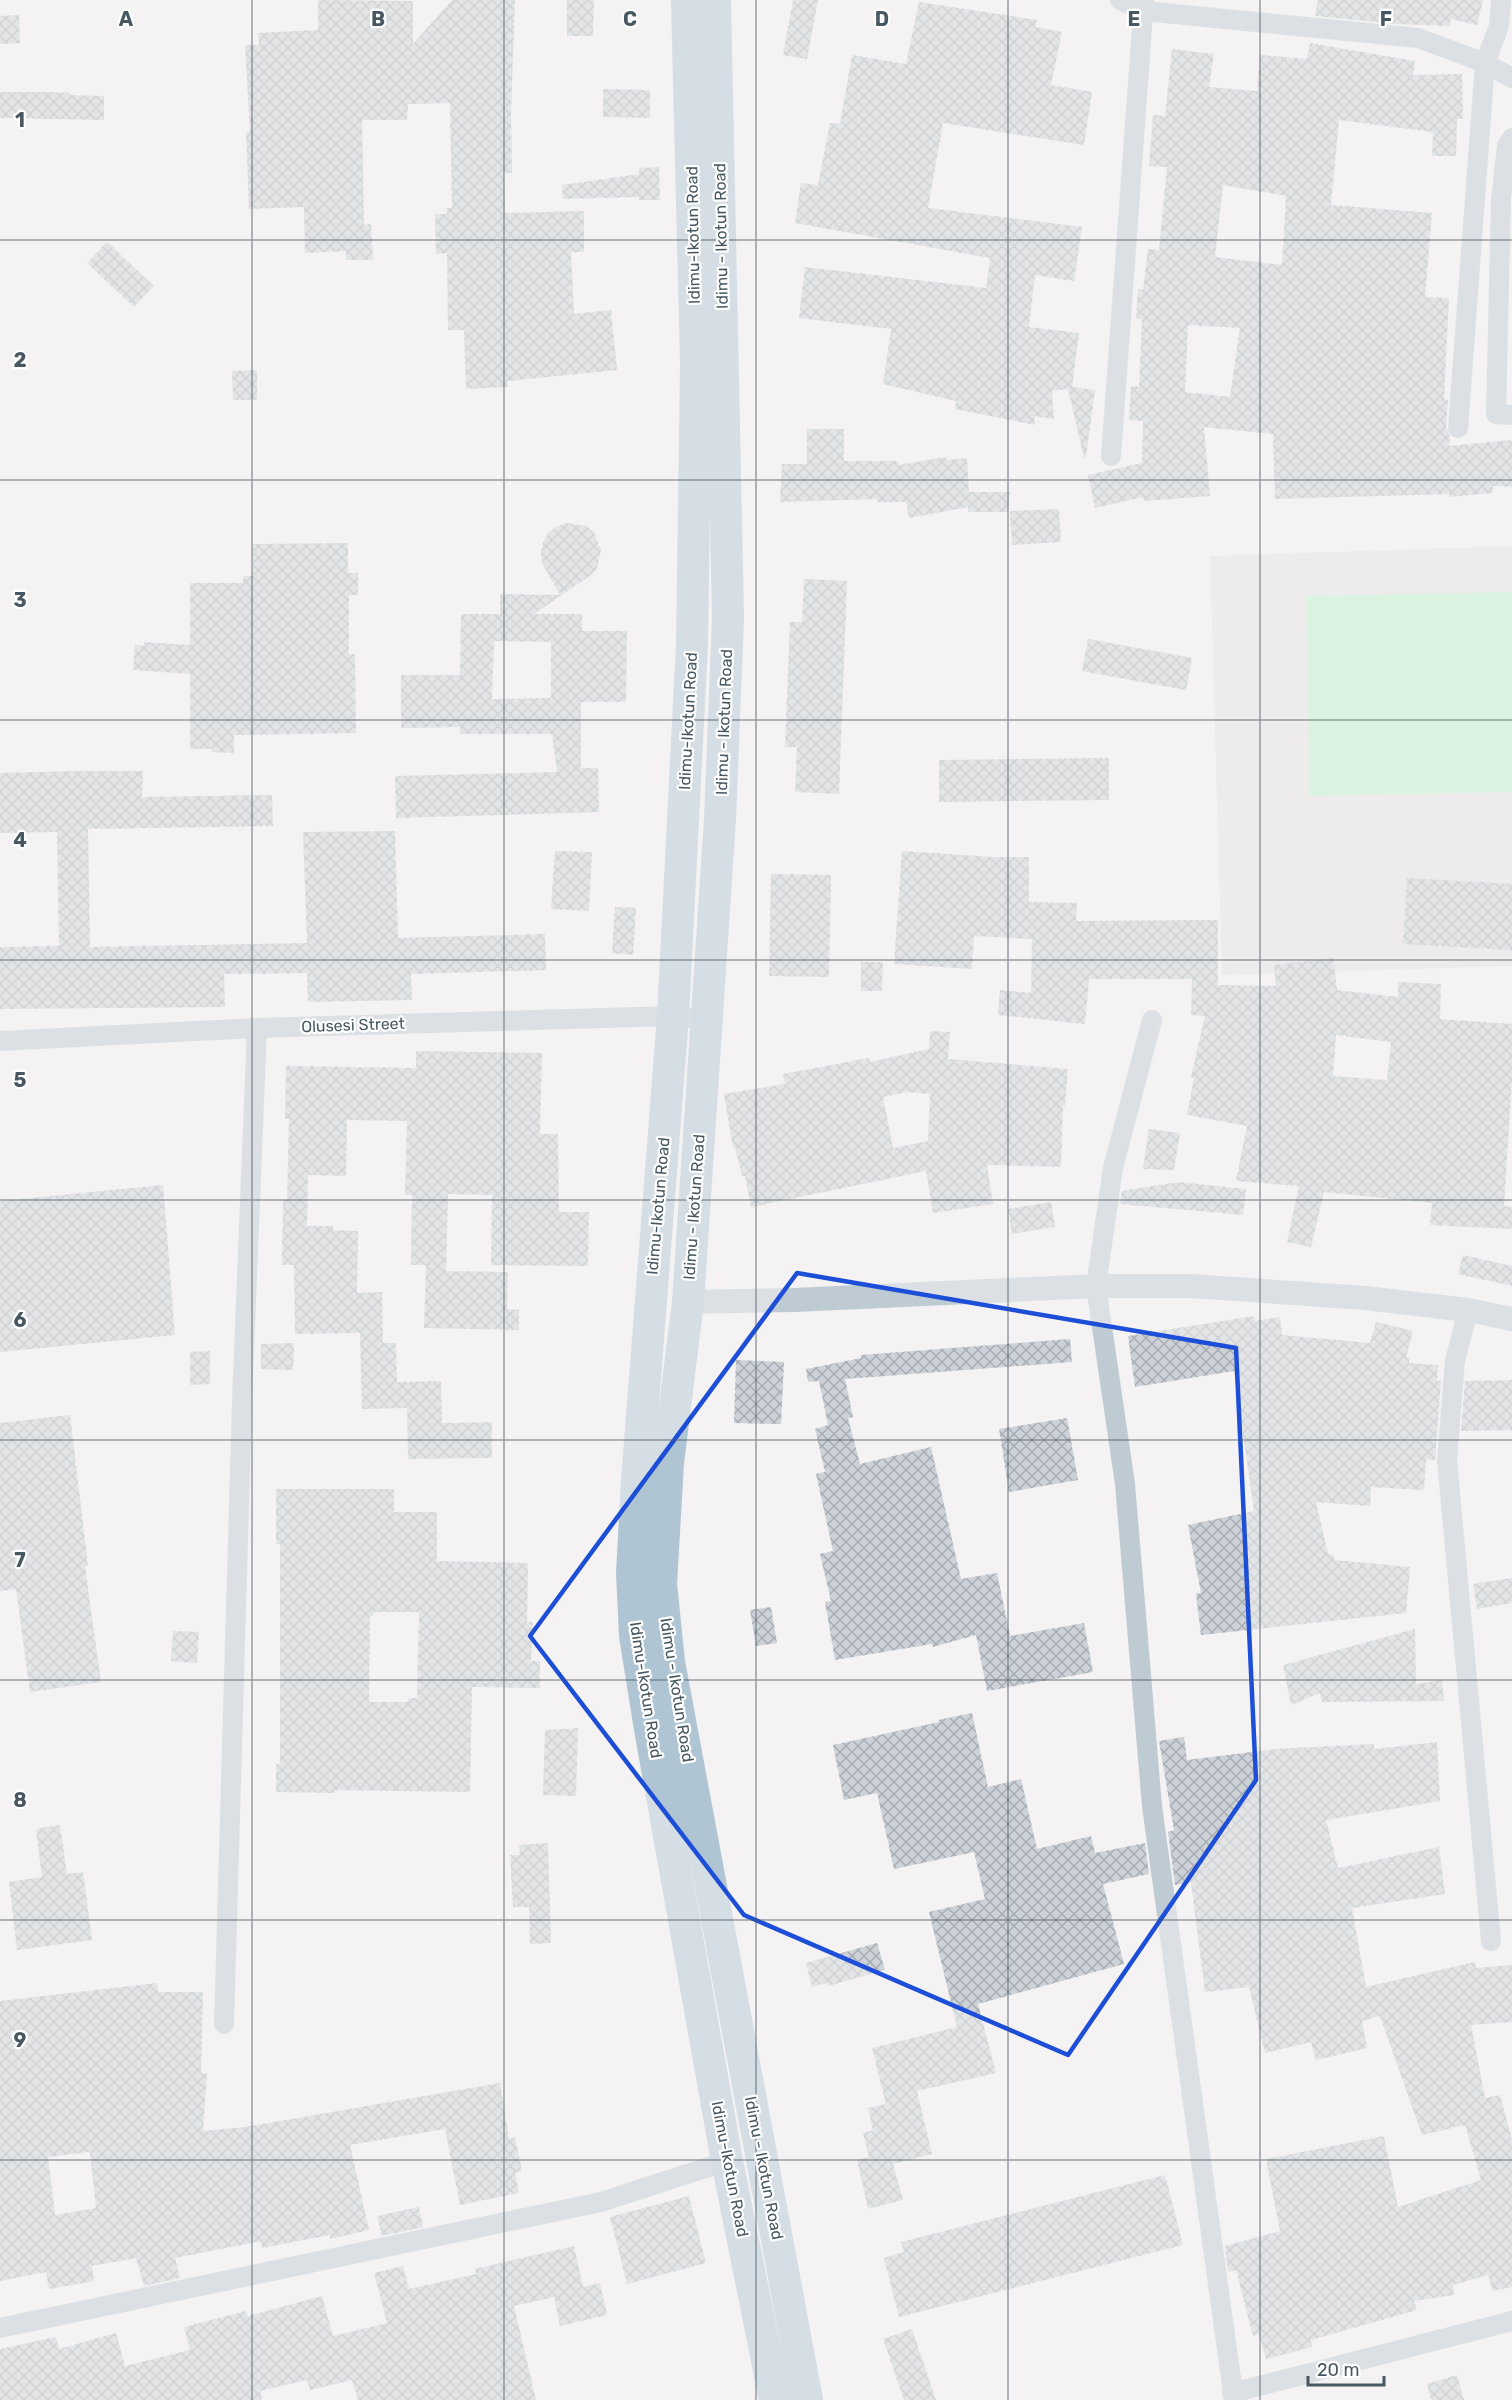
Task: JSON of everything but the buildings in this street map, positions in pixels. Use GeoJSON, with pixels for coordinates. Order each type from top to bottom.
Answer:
{"type":"FeatureCollection","features":[{"type":"Feature","properties":{"kind":"main road","name":"Idimu-Ikotun Road"},"geometry":{"type":"LineString","coordinates":[[701,13],[692,644],[673,1016],[639,1447],[632,1573],[635,1636],[650,1729],[727,2162],[775,2400]]}},
{"type":"Feature","properties":{"kind":"main road","name":"Idimu - Ikotun Road"},"geometry":{"type":"LineString","coordinates":[[701,13],[728,618],[720,819],[688,1302],[668,1463],[661,1584],[669,1662],[807,2400]]}},
{"type":"Feature","properties":{"kind":"street"},"geometry":{"type":"LineString","coordinates":[[1120,0],[1144,5],[1418,38],[1485,63],[1512,78]]}},
{"type":"Feature","properties":{"kind":"street"},"geometry":{"type":"LineString","coordinates":[[1458,428],[1485,63],[1499,26],[1501,0]]}},
{"type":"Feature","properties":{"kind":"street"},"geometry":{"type":"LineString","coordinates":[[1111,456],[1144,5]]}},
{"type":"Feature","properties":{"kind":"street"},"geometry":{"type":"LineString","coordinates":[[1512,138],[1507,146],[1505,341],[1497,414],[1512,415]]}},
{"type":"Feature","properties":{"kind":"street","name":"Olusesi Street"},"geometry":{"type":"LineString","coordinates":[[0,1041],[257,1028],[673,1016],[706,1020]]}},
{"type":"Feature","properties":{"kind":"street"},"geometry":{"type":"LineString","coordinates":[[1152,1020],[1113,1168],[1096,1286],[1125,1484],[1152,1806],[1233,2397],[1512,2321]]}},
{"type":"Feature","properties":{"kind":"street"},"geometry":{"type":"LineString","coordinates":[[224,2024],[242,1413],[257,1028]]}},
{"type":"Feature","properties":{"kind":"street"},"geometry":{"type":"LineString","coordinates":[[688,1302],[794,1300],[1096,1286],[1191,1286],[1365,1298],[1468,1310],[1512,1319]]}},
{"type":"Feature","properties":{"kind":"street"},"geometry":{"type":"LineString","coordinates":[[1468,1310],[1455,1360],[1447,1460],[1491,1941]]}},
{"type":"Feature","properties":{"kind":"street"},"geometry":{"type":"LineString","coordinates":[[0,2328],[600,2202],[727,2162]]}},
{"type":"Feature","properties":{"kind":"highlighted area"},"geometry":{"type":"Polygon","coordinates":[[[797,1273],[1236,1348],[1256,1780],[1068,2055],[744,1915],[530,1636],[797,1273]]]}},
{"type":"Feature","properties":{"kind":"shaded area"},"geometry":{"type":"Polygon","coordinates":[[[1512,546],[1512,966],[1222,975],[1210,556],[1512,546]]]}},
{"type":"Feature","properties":{"kind":"green space"},"geometry":{"type":"Polygon","coordinates":[[[1512,592],[1512,792],[1310,796],[1306,596],[1512,592]]]}}]}
